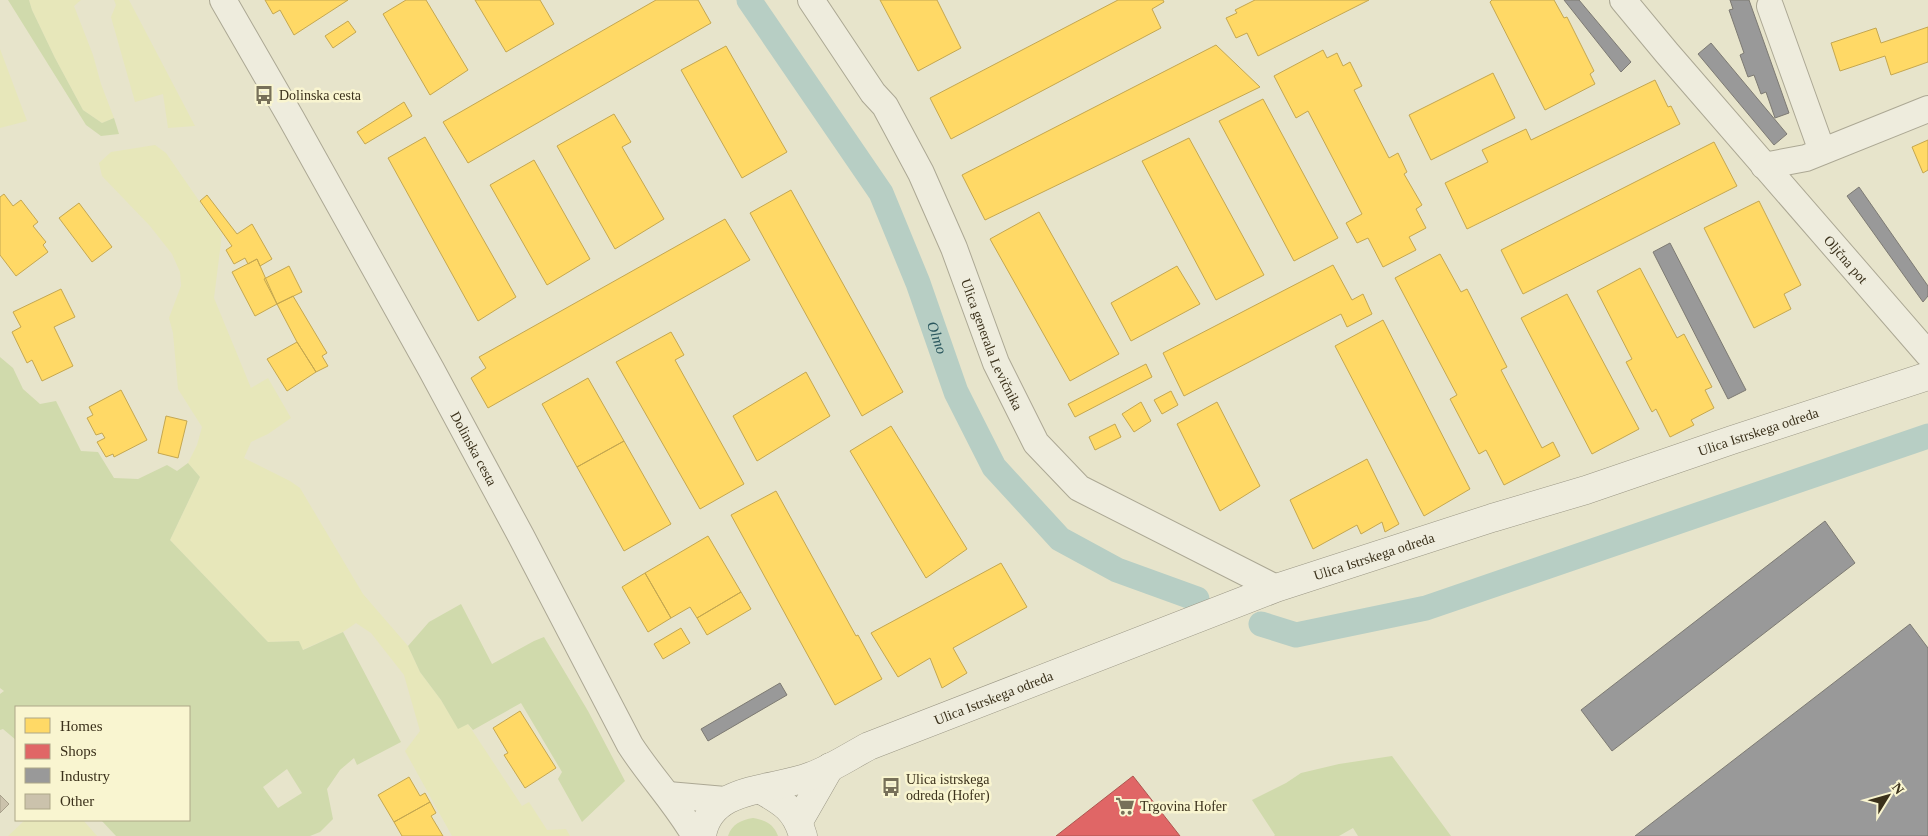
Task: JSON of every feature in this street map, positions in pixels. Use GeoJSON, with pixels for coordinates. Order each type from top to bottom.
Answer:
{"type":"FeatureCollection","features":[{"type":"Feature","properties":{"kind":"street","name":"Dolinska cesta"},"geometry":{"type":"LineString","coordinates":[[223,0],[449,402],[630,745],[648,772],[668,795],[695,836]]}},
{"type":"Feature","properties":{"kind":"street","name":"Ulica generala Levičnika"},"geometry":{"type":"LineString","coordinates":[[811,0],[873,93],[885,106],[921,173],[954,248],[996,363],[1036,443],[1079,488],[1276,588]]}},
{"type":"Feature","properties":{"kind":"street","name":"Oljčna pot"},"geometry":{"type":"LineString","coordinates":[[1623,0],[1666,54],[1928,354]]}},
{"type":"Feature","properties":{"kind":"street"},"geometry":{"type":"LineString","coordinates":[[1770,6],[1822,151]]}},
{"type":"Feature","properties":{"kind":"street"},"geometry":{"type":"LineString","coordinates":[[1764,166],[1806,158],[1928,109]]}},
{"type":"Feature","properties":{"kind":"street","name":"Ulica Istrskega odreda"},"geometry":{"type":"LineString","coordinates":[[830,767],[869,746],[1276,588],[1492,518],[1586,490],[1928,376]]}},
{"type":"Feature","properties":{"kind":"street"},"geometry":{"type":"LineString","coordinates":[[702,836],[703,828],[712,812],[725,800],[811,776],[830,767]]}},
{"type":"Feature","properties":{"kind":"street"},"geometry":{"type":"LineString","coordinates":[[801,829],[830,767]]}},
{"type":"Feature","properties":{"kind":"street"},"geometry":{"type":"LineString","coordinates":[[761,790],[790,809],[801,829]]}},
{"type":"Feature","properties":{"kind":"street"},"geometry":{"type":"LineString","coordinates":[[668,795],[725,800]]}},
{"type":"Feature","properties":{"kind":"green space"},"geometry":{"type":"Polygon","coordinates":[[[8,0],[29,0],[55,58],[83,110],[102,123],[114,118],[119,134],[101,136],[86,125],[8,0]]]}},
{"type":"Feature","properties":{"kind":"green space"},"geometry":{"type":"Polygon","coordinates":[[[29,0],[81,0],[74,6],[114,118],[102,123],[83,110],[55,58],[29,0]]]}},
{"type":"Feature","properties":{"kind":"green space"},"geometry":{"type":"Polygon","coordinates":[[[114,0],[129,0],[195,126],[168,128],[163,94],[135,102],[111,17],[116,5],[114,0]]]}},
{"type":"Feature","properties":{"kind":"green space"},"geometry":{"type":"Polygon","coordinates":[[[0,49],[27,121],[0,128],[0,49]]]}},
{"type":"Feature","properties":{"kind":"green space"},"geometry":{"type":"Polygon","coordinates":[[[155,145],[166,153],[222,234],[214,298],[251,388],[268,378],[291,418],[268,434],[251,442],[244,458],[300,488],[363,594],[408,646],[420,672],[441,700],[458,728],[468,724],[522,806],[529,802],[547,830],[566,829],[570,836],[452,836],[405,751],[420,731],[404,675],[371,633],[356,623],[343,632],[302,650],[299,641],[268,642],[170,540],[200,477],[188,463],[197,445],[202,427],[178,389],[173,333],[169,318],[181,286],[180,272],[172,254],[150,226],[102,176],[99,163],[111,152],[155,145]]]}},
{"type":"Feature","properties":{"kind":"green space"},"geometry":{"type":"Polygon","coordinates":[[[0,357],[13,368],[23,389],[40,404],[56,401],[81,451],[98,452],[114,478],[138,479],[167,465],[177,471],[188,463],[200,477],[170,540],[268,642],[299,641],[303,650],[343,632],[401,742],[357,765],[354,758],[340,770],[327,789],[333,819],[320,832],[310,836],[116,836],[102,821],[190,821],[190,706],[15,706],[15,739],[3,729],[0,730],[0,694],[4,691],[0,688],[0,357]],[[287,769],[263,787],[278,808],[302,793],[287,769]]]}},
{"type":"Feature","properties":{"kind":"green space"},"geometry":{"type":"Polygon","coordinates":[[[461,604],[492,664],[544,637],[588,711],[625,781],[582,822],[558,779],[562,772],[521,703],[473,730],[468,724],[458,729],[441,700],[420,672],[408,646],[429,622],[461,604]]]}},
{"type":"Feature","properties":{"kind":"green space"},"geometry":{"type":"Polygon","coordinates":[[[1392,756],[1451,836],[1358,836],[1353,828],[1339,836],[1274,836],[1252,800],[1286,783],[1301,773],[1339,764],[1392,756]]]}},
{"type":"Feature","properties":{"kind":"green space"},"geometry":{"type":"Polygon","coordinates":[[[753,818],[768,823],[774,828],[778,836],[728,836],[732,828],[738,823],[753,818]]]}},
{"type":"Feature","properties":{"kind":"green space"},"geometry":{"type":"Polygon","coordinates":[[[24,821],[84,821],[97,836],[8,836],[24,821]]]}},
{"type":"Feature","properties":{"kind":"building: Homes"},"geometry":{"type":"Polygon","coordinates":[[[265,0],[348,0],[294,35],[280,10],[273,14],[265,0]]]}},
{"type":"Feature","properties":{"kind":"building: Homes"},"geometry":{"type":"Polygon","coordinates":[[[406,0],[426,0],[468,70],[430,95],[383,14],[406,0]]]}},
{"type":"Feature","properties":{"kind":"building: Homes"},"geometry":{"type":"Polygon","coordinates":[[[475,0],[540,0],[554,24],[506,52],[475,0]]]}},
{"type":"Feature","properties":{"kind":"building: Homes"},"geometry":{"type":"Polygon","coordinates":[[[656,0],[698,0],[711,23],[468,163],[443,122],[656,0]]]}},
{"type":"Feature","properties":{"kind":"building: Homes"},"geometry":{"type":"Polygon","coordinates":[[[880,0],[937,0],[961,48],[918,71],[880,0]]]}},
{"type":"Feature","properties":{"kind":"building: Homes"},"geometry":{"type":"Polygon","coordinates":[[[1118,0],[1163,0],[1164,2],[1152,9],[1161,28],[951,139],[930,98],[1118,0]]]}},
{"type":"Feature","properties":{"kind":"building: Homes"},"geometry":{"type":"Polygon","coordinates":[[[1255,0],[1369,0],[1258,56],[1247,33],[1236,38],[1226,18],[1237,13],[1235,10],[1255,0]]]}},
{"type":"Feature","properties":{"kind":"building: Homes"},"geometry":{"type":"Polygon","coordinates":[[[1492,0],[1554,0],[1564,18],[1567,17],[1594,71],[1590,74],[1595,84],[1545,110],[1490,2],[1492,0]]]}},
{"type":"Feature","properties":{"kind":"building: Homes"},"geometry":{"type":"Polygon","coordinates":[[[348,21],[356,32],[333,48],[325,36],[348,21]]]}},
{"type":"Feature","properties":{"kind":"building: Homes"},"geometry":{"type":"Polygon","coordinates":[[[1928,27],[1928,62],[1891,75],[1885,56],[1840,71],[1831,43],[1876,28],[1881,43],[1928,27]]]}},
{"type":"Feature","properties":{"kind":"building: Homes"},"geometry":{"type":"Polygon","coordinates":[[[1216,45],[1260,87],[985,220],[962,175],[1216,45]]]}},
{"type":"Feature","properties":{"kind":"building: Homes"},"geometry":{"type":"Polygon","coordinates":[[[726,46],[787,152],[742,178],[681,70],[726,46]]]}},
{"type":"Feature","properties":{"kind":"building: Homes"},"geometry":{"type":"Polygon","coordinates":[[[1323,50],[1327,58],[1337,53],[1343,66],[1350,62],[1362,86],[1354,90],[1389,158],[1398,153],[1407,172],[1404,174],[1422,205],[1416,209],[1426,228],[1409,237],[1416,250],[1383,267],[1368,238],[1357,243],[1346,223],[1362,214],[1308,111],[1296,118],[1274,76],[1323,50]]]}},
{"type":"Feature","properties":{"kind":"building: Homes"},"geometry":{"type":"Polygon","coordinates":[[[1493,73],[1515,118],[1431,160],[1409,115],[1493,73]]]}},
{"type":"Feature","properties":{"kind":"building: Homes"},"geometry":{"type":"Polygon","coordinates":[[[1655,80],[1668,107],[1671,106],[1680,124],[1467,229],[1445,183],[1488,162],[1482,150],[1526,129],[1531,140],[1655,80]]]}},
{"type":"Feature","properties":{"kind":"building: Homes"},"geometry":{"type":"Polygon","coordinates":[[[1263,99],[1338,238],[1294,261],[1219,121],[1263,99]]]}},
{"type":"Feature","properties":{"kind":"building: Homes"},"geometry":{"type":"Polygon","coordinates":[[[404,102],[412,116],[365,144],[357,132],[404,102]]]}},
{"type":"Feature","properties":{"kind":"building: Homes"},"geometry":{"type":"Polygon","coordinates":[[[614,114],[631,142],[622,147],[664,219],[615,249],[557,146],[614,114]]]}},
{"type":"Feature","properties":{"kind":"building: Homes"},"geometry":{"type":"Polygon","coordinates":[[[425,137],[516,297],[478,321],[388,158],[425,137]]]}},
{"type":"Feature","properties":{"kind":"building: Homes"},"geometry":{"type":"Polygon","coordinates":[[[1189,138],[1264,275],[1216,300],[1142,161],[1189,138]]]}},
{"type":"Feature","properties":{"kind":"building: Homes"},"geometry":{"type":"Polygon","coordinates":[[[1928,140],[1928,170],[1923,173],[1912,147],[1928,140]]]}},
{"type":"Feature","properties":{"kind":"building: Homes"},"geometry":{"type":"Polygon","coordinates":[[[1714,142],[1737,186],[1523,294],[1501,250],[1714,142]]]}},
{"type":"Feature","properties":{"kind":"building: Homes"},"geometry":{"type":"Polygon","coordinates":[[[534,160],[590,259],[547,285],[490,185],[534,160]]]}},
{"type":"Feature","properties":{"kind":"building: Homes"},"geometry":{"type":"Polygon","coordinates":[[[791,190],[903,392],[862,416],[750,213],[791,190]]]}},
{"type":"Feature","properties":{"kind":"building: Homes"},"geometry":{"type":"Polygon","coordinates":[[[4,194],[13,206],[21,200],[38,222],[33,226],[46,242],[43,245],[48,252],[16,276],[0,255],[0,197],[4,194]]]}},
{"type":"Feature","properties":{"kind":"building: Homes"},"geometry":{"type":"Polygon","coordinates":[[[207,195],[237,234],[252,224],[272,259],[260,266],[257,259],[248,264],[245,258],[234,264],[226,250],[232,246],[200,201],[207,195]]]}},
{"type":"Feature","properties":{"kind":"building: Homes"},"geometry":{"type":"Polygon","coordinates":[[[1759,201],[1801,285],[1784,294],[1791,309],[1754,328],[1704,228],[1759,201]]]}},
{"type":"Feature","properties":{"kind":"building: Homes"},"geometry":{"type":"Polygon","coordinates":[[[79,203],[112,247],[92,262],[59,218],[79,203]]]}},
{"type":"Feature","properties":{"kind":"building: Homes"},"geometry":{"type":"Polygon","coordinates":[[[1039,212],[1119,354],[1070,381],[990,239],[1039,212]]]}},
{"type":"Feature","properties":{"kind":"building: Homes"},"geometry":{"type":"Polygon","coordinates":[[[725,219],[750,260],[488,408],[471,378],[486,368],[479,357],[725,219]]]}},
{"type":"Feature","properties":{"kind":"building: Homes"},"geometry":{"type":"Polygon","coordinates":[[[1440,254],[1461,292],[1467,289],[1507,367],[1501,370],[1542,448],[1553,442],[1560,456],[1504,485],[1486,450],[1479,454],[1450,399],[1457,395],[1395,278],[1440,254]]]}},
{"type":"Feature","properties":{"kind":"building: Homes"},"geometry":{"type":"Polygon","coordinates":[[[257,259],[277,304],[255,316],[232,272],[257,259]]]}},
{"type":"Feature","properties":{"kind":"building: Homes"},"geometry":{"type":"Polygon","coordinates":[[[1333,265],[1352,300],[1363,294],[1372,314],[1347,327],[1341,314],[1184,396],[1163,353],[1333,265]]]}},
{"type":"Feature","properties":{"kind":"building: Homes"},"geometry":{"type":"Polygon","coordinates":[[[289,266],[302,292],[277,304],[264,279],[289,266]]]}},
{"type":"Feature","properties":{"kind":"building: Homes"},"geometry":{"type":"Polygon","coordinates":[[[1177,266],[1200,304],[1131,341],[1111,303],[1177,266]]]}},
{"type":"Feature","properties":{"kind":"building: Homes"},"geometry":{"type":"Polygon","coordinates":[[[1640,268],[1677,338],[1684,334],[1712,387],[1705,390],[1714,408],[1691,420],[1694,425],[1670,437],[1656,409],[1652,412],[1626,362],[1632,359],[1597,291],[1640,268]]]}},
{"type":"Feature","properties":{"kind":"building: Homes"},"geometry":{"type":"Polygon","coordinates":[[[61,289],[75,317],[54,327],[73,366],[42,381],[32,360],[27,363],[12,332],[21,327],[13,312],[61,289]]]}},
{"type":"Feature","properties":{"kind":"building: Homes"},"geometry":{"type":"Polygon","coordinates":[[[1567,294],[1639,429],[1592,454],[1521,318],[1567,294]]]}},
{"type":"Feature","properties":{"kind":"building: Homes"},"geometry":{"type":"Polygon","coordinates":[[[293,296],[327,353],[322,356],[328,366],[316,372],[297,342],[277,304],[293,296]]]}},
{"type":"Feature","properties":{"kind":"building: Homes"},"geometry":{"type":"Polygon","coordinates":[[[1383,320],[1470,489],[1424,516],[1335,346],[1383,320]]]}},
{"type":"Feature","properties":{"kind":"building: Homes"},"geometry":{"type":"Polygon","coordinates":[[[671,332],[684,355],[675,360],[744,484],[700,509],[616,362],[671,332]]]}},
{"type":"Feature","properties":{"kind":"building: Homes"},"geometry":{"type":"Polygon","coordinates":[[[297,342],[316,372],[287,391],[267,359],[297,342]]]}},
{"type":"Feature","properties":{"kind":"building: Homes"},"geometry":{"type":"Polygon","coordinates":[[[1146,364],[1152,377],[1075,417],[1068,404],[1146,364]]]}},
{"type":"Feature","properties":{"kind":"building: Homes"},"geometry":{"type":"Polygon","coordinates":[[[806,372],[830,416],[757,461],[733,416],[806,372]]]}},
{"type":"Feature","properties":{"kind":"building: Homes"},"geometry":{"type":"Polygon","coordinates":[[[588,378],[624,441],[577,467],[542,404],[588,378]]]}},
{"type":"Feature","properties":{"kind":"building: Homes"},"geometry":{"type":"Polygon","coordinates":[[[121,390],[147,440],[114,457],[113,454],[106,457],[97,442],[105,438],[102,433],[96,435],[87,418],[93,415],[89,407],[121,390]]]}},
{"type":"Feature","properties":{"kind":"building: Homes"},"geometry":{"type":"Polygon","coordinates":[[[1171,391],[1178,405],[1162,414],[1154,400],[1171,391]]]}},
{"type":"Feature","properties":{"kind":"building: Homes"},"geometry":{"type":"Polygon","coordinates":[[[1141,402],[1151,421],[1134,432],[1122,414],[1141,402]]]}},
{"type":"Feature","properties":{"kind":"building: Homes"},"geometry":{"type":"Polygon","coordinates":[[[1217,402],[1260,486],[1220,511],[1177,424],[1217,402]]]}},
{"type":"Feature","properties":{"kind":"building: Homes"},"geometry":{"type":"Polygon","coordinates":[[[166,416],[187,421],[178,458],[158,453],[166,416]]]}},
{"type":"Feature","properties":{"kind":"building: Homes"},"geometry":{"type":"Polygon","coordinates":[[[1115,424],[1121,437],[1095,450],[1089,437],[1115,424]]]}},
{"type":"Feature","properties":{"kind":"building: Homes"},"geometry":{"type":"Polygon","coordinates":[[[891,426],[967,549],[926,578],[850,451],[891,426]]]}},
{"type":"Feature","properties":{"kind":"building: Homes"},"geometry":{"type":"Polygon","coordinates":[[[624,441],[671,524],[624,551],[577,467],[624,441]]]}},
{"type":"Feature","properties":{"kind":"building: Homes"},"geometry":{"type":"Polygon","coordinates":[[[1367,459],[1399,524],[1385,532],[1382,522],[1361,534],[1357,525],[1313,549],[1290,500],[1367,459]]]}},
{"type":"Feature","properties":{"kind":"building: Homes"},"geometry":{"type":"Polygon","coordinates":[[[776,491],[856,636],[858,635],[882,679],[835,705],[731,515],[776,491]]]}},
{"type":"Feature","properties":{"kind":"building: Homes"},"geometry":{"type":"Polygon","coordinates":[[[708,536],[741,592],[697,618],[690,607],[671,618],[645,573],[708,536]]]}},
{"type":"Feature","properties":{"kind":"building: Homes"},"geometry":{"type":"Polygon","coordinates":[[[1001,563],[1027,607],[953,648],[967,673],[942,688],[930,658],[898,677],[871,633],[1001,563]]]}},
{"type":"Feature","properties":{"kind":"building: Homes"},"geometry":{"type":"Polygon","coordinates":[[[645,573],[671,618],[648,632],[622,587],[645,573]]]}},
{"type":"Feature","properties":{"kind":"building: Homes"},"geometry":{"type":"Polygon","coordinates":[[[741,592],[751,609],[707,635],[697,618],[741,592]]]}},
{"type":"Feature","properties":{"kind":"building: Homes"},"geometry":{"type":"Polygon","coordinates":[[[681,628],[690,643],[663,659],[654,644],[681,628]]]}},
{"type":"Feature","properties":{"kind":"building: Homes"},"geometry":{"type":"Polygon","coordinates":[[[520,711],[556,768],[525,788],[504,755],[508,753],[493,728],[520,711]]]}},
{"type":"Feature","properties":{"kind":"building: Homes"},"geometry":{"type":"Polygon","coordinates":[[[409,777],[420,796],[425,793],[430,802],[394,822],[378,795],[409,777]]]}},
{"type":"Feature","properties":{"kind":"building: Homes"},"geometry":{"type":"Polygon","coordinates":[[[430,802],[436,813],[431,816],[443,836],[402,836],[394,822],[430,802]]]}},
{"type":"Feature","properties":{"kind":"building: Shops","name":"Trgovina Hofer"},"geometry":{"type":"Polygon","coordinates":[[[1133,776],[1180,836],[1056,836],[1133,776]]]}},
{"type":"Feature","properties":{"kind":"building: Industry"},"geometry":{"type":"Polygon","coordinates":[[[1564,0],[1579,0],[1631,62],[1621,72],[1564,0]]]}},
{"type":"Feature","properties":{"kind":"building: Industry"},"geometry":{"type":"Polygon","coordinates":[[[1730,0],[1749,0],[1789,113],[1775,118],[1766,92],[1761,94],[1754,75],[1748,77],[1740,55],[1744,53],[1729,10],[1733,9],[1730,0]]]}},
{"type":"Feature","properties":{"kind":"building: Industry"},"geometry":{"type":"Polygon","coordinates":[[[1711,43],[1787,134],[1774,145],[1698,54],[1711,43]]]}},
{"type":"Feature","properties":{"kind":"building: Industry"},"geometry":{"type":"Polygon","coordinates":[[[1859,187],[1928,286],[1928,296],[1923,302],[1847,196],[1859,187]]]}},
{"type":"Feature","properties":{"kind":"building: Industry"},"geometry":{"type":"Polygon","coordinates":[[[1670,243],[1746,390],[1728,399],[1653,252],[1670,243]]]}},
{"type":"Feature","properties":{"kind":"building: Industry"},"geometry":{"type":"Polygon","coordinates":[[[1825,521],[1855,563],[1612,751],[1581,710],[1825,521]]]}},
{"type":"Feature","properties":{"kind":"building: Industry"},"geometry":{"type":"Polygon","coordinates":[[[1910,624],[1928,648],[1928,836],[1635,836],[1910,624]]]}},
{"type":"Feature","properties":{"kind":"building: Industry"},"geometry":{"type":"Polygon","coordinates":[[[780,683],[787,695],[708,741],[701,729],[780,683]]]}},
{"type":"Feature","properties":{"kind":"building: Other"},"geometry":{"type":"Polygon","coordinates":[[[0,795],[9,804],[0,813],[0,795]]]}},
{"type":"Feature","properties":{"kind":"waterway","name":"Olmo"},"geometry":{"type":"LineString","coordinates":[[749,0],[881,193],[918,283],[956,392],[994,467],[1060,539],[1117,570],[1197,599]]}},
{"type":"Feature","properties":{"kind":"waterway"},"geometry":{"type":"LineString","coordinates":[[1261,624],[1296,635],[1426,608],[1928,436]]}},
{"type":"Feature","properties":{"kind":"place","name":"Dolinska cesta"},"geometry":{"type":"Point","coordinates":[264,95]}},
{"type":"Feature","properties":{"kind":"place","name":"Ulica istrskega odreda (Hofer)"},"geometry":{"type":"Point","coordinates":[891,787]}},
{"type":"Feature","properties":{"kind":"place","name":"Trgovina Hofer"},"geometry":{"type":"Point","coordinates":[1125,806]}}]}
